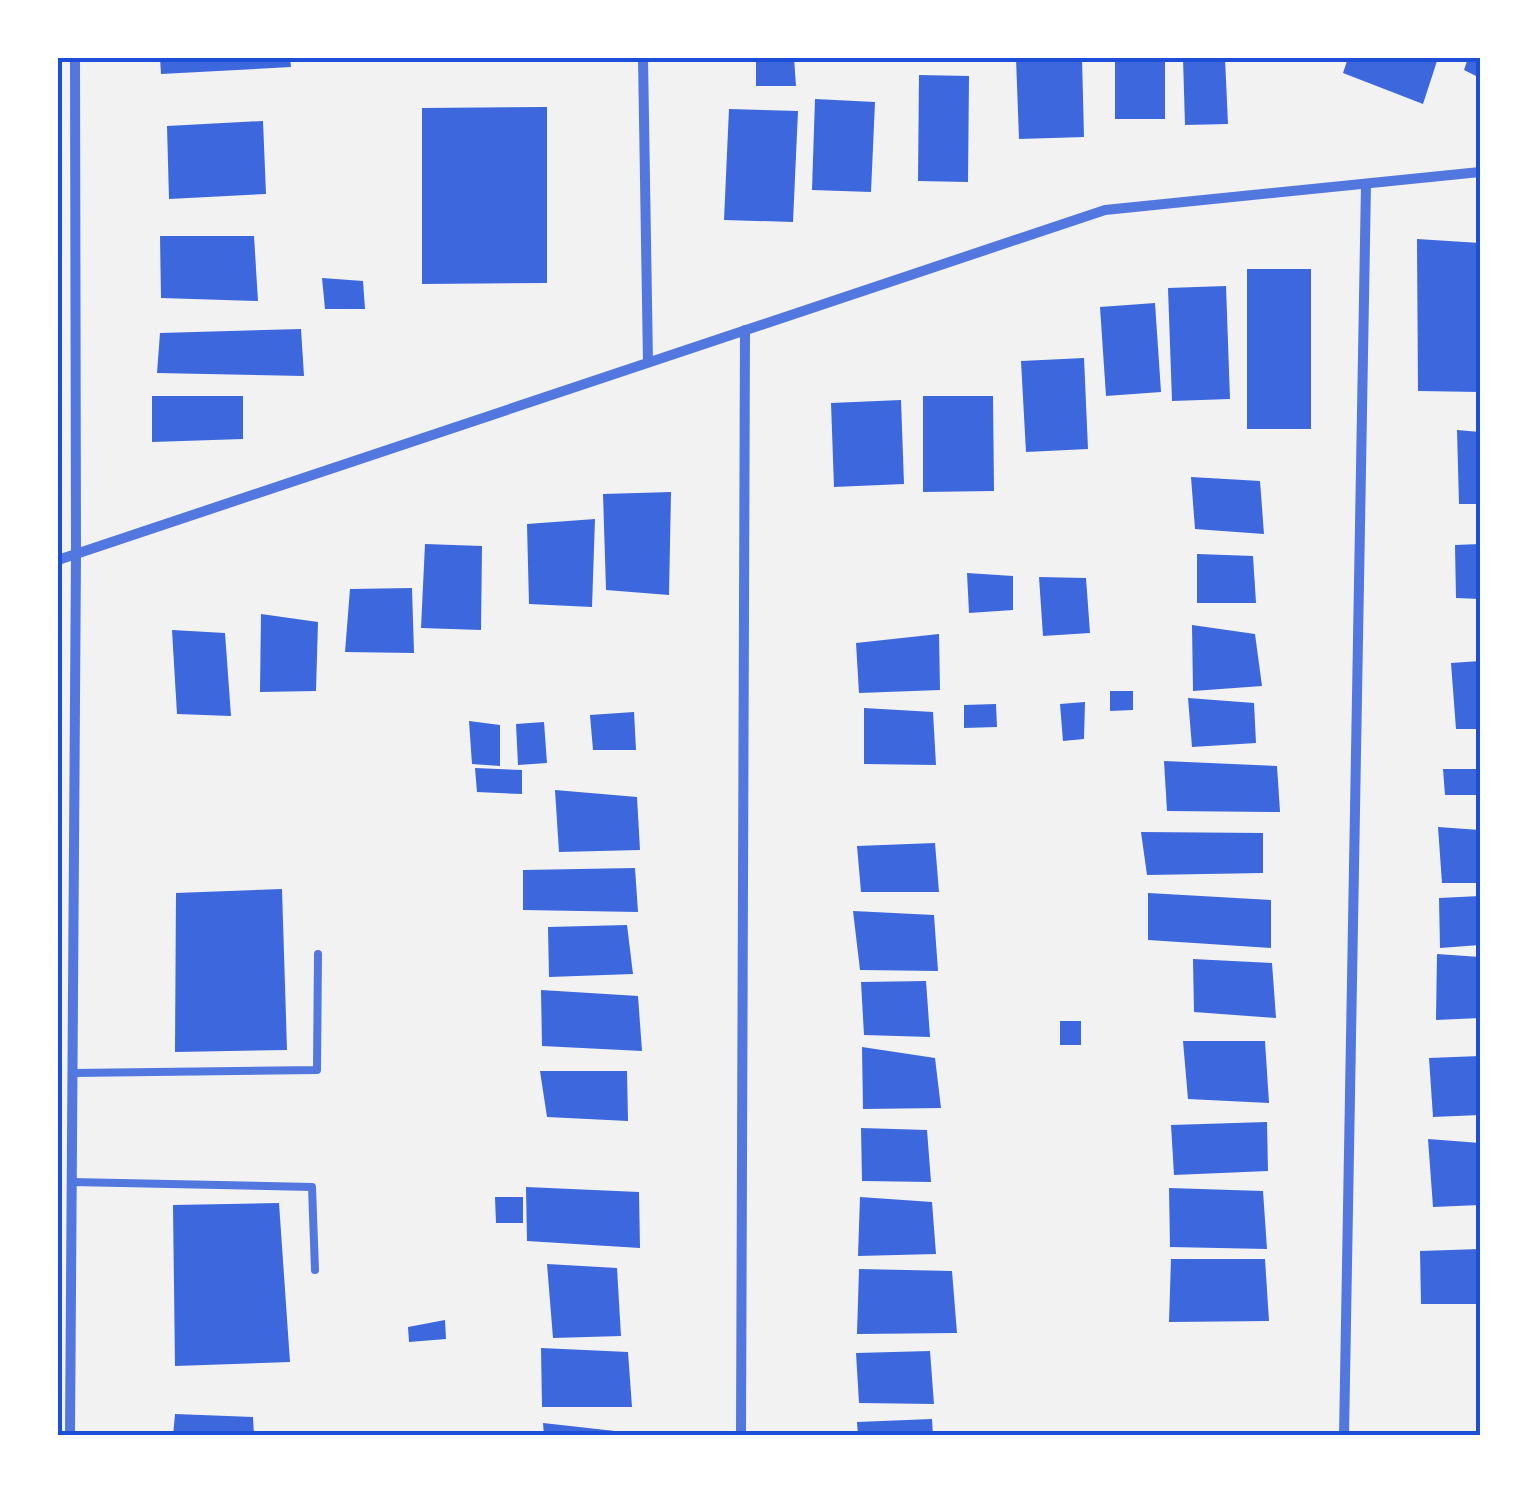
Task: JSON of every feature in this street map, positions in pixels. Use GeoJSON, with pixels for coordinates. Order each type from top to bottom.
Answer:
{"type":"FeatureCollection","features":[{"type":"Feature","properties":{"kind":"street"},"geometry":{"type":"LineString","coordinates":[[70,1436],[75,58]]}},
{"type":"Feature","properties":{"kind":"street"},"geometry":{"type":"LineString","coordinates":[[643,58],[648,362]]}},
{"type":"Feature","properties":{"kind":"street"},"geometry":{"type":"LineString","coordinates":[[58,560],[1105,210],[1480,172]]}},
{"type":"Feature","properties":{"kind":"street"},"geometry":{"type":"LineString","coordinates":[[1344,1436],[1366,184]]}},
{"type":"Feature","properties":{"kind":"street"},"geometry":{"type":"LineString","coordinates":[[741,1436],[745,330]]}},
{"type":"Feature","properties":{"kind":"lane"},"geometry":{"type":"LineString","coordinates":[[72,1072],[317,1070],[318,954]]}},
{"type":"Feature","properties":{"kind":"lane"},"geometry":{"type":"LineString","coordinates":[[72,1182],[312,1188],[315,1270]]}},
{"type":"Feature","properties":{"kind":"building"},"geometry":{"type":"Polygon","coordinates":[[[160,58],[290,58],[291,67],[161,74],[160,58]]]}},
{"type":"Feature","properties":{"kind":"building"},"geometry":{"type":"Polygon","coordinates":[[[756,58],[794,58],[796,86],[756,86],[756,58]]]}},
{"type":"Feature","properties":{"kind":"building"},"geometry":{"type":"Polygon","coordinates":[[[1016,58],[1082,58],[1084,137],[1019,139],[1016,58]]]}},
{"type":"Feature","properties":{"kind":"building"},"geometry":{"type":"Polygon","coordinates":[[[1115,58],[1165,58],[1165,119],[1115,119],[1115,58]]]}},
{"type":"Feature","properties":{"kind":"building"},"geometry":{"type":"Polygon","coordinates":[[[1183,58],[1225,58],[1228,124],[1185,125],[1183,58]]]}},
{"type":"Feature","properties":{"kind":"building"},"geometry":{"type":"Polygon","coordinates":[[[1348,58],[1438,58],[1423,104],[1343,73],[1348,58]]]}},
{"type":"Feature","properties":{"kind":"building"},"geometry":{"type":"Polygon","coordinates":[[[1468,58],[1480,58],[1480,78],[1464,70],[1468,58]]]}},
{"type":"Feature","properties":{"kind":"building"},"geometry":{"type":"Polygon","coordinates":[[[919,75],[969,76],[968,182],[918,181],[919,75]]]}},
{"type":"Feature","properties":{"kind":"building"},"geometry":{"type":"Polygon","coordinates":[[[815,99],[875,102],[871,192],[812,190],[815,99]]]}},
{"type":"Feature","properties":{"kind":"building"},"geometry":{"type":"Polygon","coordinates":[[[547,107],[547,283],[422,284],[422,108],[547,107]]]}},
{"type":"Feature","properties":{"kind":"building"},"geometry":{"type":"Polygon","coordinates":[[[729,109],[798,111],[793,222],[724,220],[729,109]]]}},
{"type":"Feature","properties":{"kind":"building"},"geometry":{"type":"Polygon","coordinates":[[[263,121],[266,194],[169,199],[167,126],[263,121]]]}},
{"type":"Feature","properties":{"kind":"building"},"geometry":{"type":"Polygon","coordinates":[[[160,236],[254,236],[258,301],[161,298],[160,236]]]}},
{"type":"Feature","properties":{"kind":"building"},"geometry":{"type":"Polygon","coordinates":[[[1417,239],[1480,243],[1480,392],[1418,391],[1417,239]]]}},
{"type":"Feature","properties":{"kind":"building"},"geometry":{"type":"Polygon","coordinates":[[[1247,269],[1311,269],[1311,429],[1247,429],[1247,269]]]}},
{"type":"Feature","properties":{"kind":"building"},"geometry":{"type":"Polygon","coordinates":[[[322,278],[363,281],[365,309],[325,309],[322,278]]]}},
{"type":"Feature","properties":{"kind":"building"},"geometry":{"type":"Polygon","coordinates":[[[1226,286],[1230,399],[1172,401],[1168,288],[1226,286]]]}},
{"type":"Feature","properties":{"kind":"building"},"geometry":{"type":"Polygon","coordinates":[[[1155,303],[1161,392],[1106,396],[1100,307],[1155,303]]]}},
{"type":"Feature","properties":{"kind":"building"},"geometry":{"type":"Polygon","coordinates":[[[301,329],[304,376],[157,373],[160,333],[301,329]]]}},
{"type":"Feature","properties":{"kind":"building"},"geometry":{"type":"Polygon","coordinates":[[[1084,358],[1088,449],[1026,452],[1021,361],[1084,358]]]}},
{"type":"Feature","properties":{"kind":"building"},"geometry":{"type":"Polygon","coordinates":[[[152,396],[243,396],[243,439],[152,442],[152,396]]]}},
{"type":"Feature","properties":{"kind":"building"},"geometry":{"type":"Polygon","coordinates":[[[923,396],[993,396],[994,491],[923,492],[923,396]]]}},
{"type":"Feature","properties":{"kind":"building"},"geometry":{"type":"Polygon","coordinates":[[[901,400],[904,484],[834,487],[831,403],[901,400]]]}},
{"type":"Feature","properties":{"kind":"building"},"geometry":{"type":"Polygon","coordinates":[[[1457,430],[1480,432],[1480,504],[1459,504],[1457,430]]]}},
{"type":"Feature","properties":{"kind":"building"},"geometry":{"type":"Polygon","coordinates":[[[1191,477],[1260,481],[1264,534],[1195,529],[1191,477]]]}},
{"type":"Feature","properties":{"kind":"building"},"geometry":{"type":"Polygon","coordinates":[[[671,492],[669,595],[606,590],[603,494],[671,492]]]}},
{"type":"Feature","properties":{"kind":"building"},"geometry":{"type":"Polygon","coordinates":[[[595,519],[592,607],[529,604],[527,524],[595,519]]]}},
{"type":"Feature","properties":{"kind":"building"},"geometry":{"type":"Polygon","coordinates":[[[425,544],[482,546],[481,630],[421,628],[425,544]]]}},
{"type":"Feature","properties":{"kind":"building"},"geometry":{"type":"Polygon","coordinates":[[[1480,544],[1480,599],[1456,598],[1455,545],[1480,544]]]}},
{"type":"Feature","properties":{"kind":"building"},"geometry":{"type":"Polygon","coordinates":[[[1197,554],[1253,556],[1256,603],[1197,603],[1197,554]]]}},
{"type":"Feature","properties":{"kind":"building"},"geometry":{"type":"Polygon","coordinates":[[[967,573],[1013,576],[1013,610],[969,613],[967,573]]]}},
{"type":"Feature","properties":{"kind":"building"},"geometry":{"type":"Polygon","coordinates":[[[1039,577],[1086,578],[1090,633],[1043,636],[1039,577]]]}},
{"type":"Feature","properties":{"kind":"building"},"geometry":{"type":"Polygon","coordinates":[[[412,588],[414,653],[345,652],[350,589],[412,588]]]}},
{"type":"Feature","properties":{"kind":"building"},"geometry":{"type":"Polygon","coordinates":[[[261,614],[318,622],[316,691],[260,692],[261,614]]]}},
{"type":"Feature","properties":{"kind":"building"},"geometry":{"type":"Polygon","coordinates":[[[1192,625],[1255,634],[1262,686],[1193,691],[1192,625]]]}},
{"type":"Feature","properties":{"kind":"building"},"geometry":{"type":"Polygon","coordinates":[[[172,630],[225,633],[231,716],[177,714],[172,630]]]}},
{"type":"Feature","properties":{"kind":"building"},"geometry":{"type":"Polygon","coordinates":[[[939,634],[940,690],[859,693],[856,643],[939,634]]]}},
{"type":"Feature","properties":{"kind":"building"},"geometry":{"type":"Polygon","coordinates":[[[1480,661],[1480,729],[1456,729],[1451,663],[1480,661]]]}},
{"type":"Feature","properties":{"kind":"building"},"geometry":{"type":"Polygon","coordinates":[[[1110,691],[1133,691],[1133,710],[1110,711],[1110,691]]]}},
{"type":"Feature","properties":{"kind":"building"},"geometry":{"type":"Polygon","coordinates":[[[1188,698],[1254,703],[1256,743],[1192,747],[1188,698]]]}},
{"type":"Feature","properties":{"kind":"building"},"geometry":{"type":"Polygon","coordinates":[[[1085,702],[1084,739],[1063,741],[1060,704],[1085,702]]]}},
{"type":"Feature","properties":{"kind":"building"},"geometry":{"type":"Polygon","coordinates":[[[996,704],[997,727],[964,728],[964,705],[996,704]]]}},
{"type":"Feature","properties":{"kind":"building"},"geometry":{"type":"Polygon","coordinates":[[[864,708],[933,712],[936,765],[864,764],[864,708]]]}},
{"type":"Feature","properties":{"kind":"building"},"geometry":{"type":"Polygon","coordinates":[[[634,712],[636,750],[593,750],[590,715],[634,712]]]}},
{"type":"Feature","properties":{"kind":"building"},"geometry":{"type":"Polygon","coordinates":[[[469,721],[500,725],[500,766],[472,764],[469,721]]]}},
{"type":"Feature","properties":{"kind":"building"},"geometry":{"type":"Polygon","coordinates":[[[544,722],[547,763],[518,765],[516,724],[544,722]]]}},
{"type":"Feature","properties":{"kind":"building"},"geometry":{"type":"Polygon","coordinates":[[[1164,761],[1277,766],[1280,812],[1167,811],[1164,761]]]}},
{"type":"Feature","properties":{"kind":"building"},"geometry":{"type":"Polygon","coordinates":[[[475,768],[522,770],[522,794],[477,792],[475,768]]]}},
{"type":"Feature","properties":{"kind":"building"},"geometry":{"type":"Polygon","coordinates":[[[1443,769],[1480,769],[1480,795],[1445,795],[1443,769]]]}},
{"type":"Feature","properties":{"kind":"building"},"geometry":{"type":"Polygon","coordinates":[[[555,790],[637,797],[640,850],[559,852],[555,790]]]}},
{"type":"Feature","properties":{"kind":"building"},"geometry":{"type":"Polygon","coordinates":[[[1438,827],[1480,830],[1480,883],[1442,883],[1438,827]]]}},
{"type":"Feature","properties":{"kind":"building"},"geometry":{"type":"Polygon","coordinates":[[[1141,832],[1263,833],[1263,873],[1147,875],[1141,832]]]}},
{"type":"Feature","properties":{"kind":"building"},"geometry":{"type":"Polygon","coordinates":[[[935,843],[939,892],[861,892],[857,846],[935,843]]]}},
{"type":"Feature","properties":{"kind":"building"},"geometry":{"type":"Polygon","coordinates":[[[635,868],[638,912],[523,910],[523,870],[635,868]]]}},
{"type":"Feature","properties":{"kind":"building"},"geometry":{"type":"Polygon","coordinates":[[[282,889],[287,1050],[175,1052],[176,893],[282,889]]]}},
{"type":"Feature","properties":{"kind":"building"},"geometry":{"type":"Polygon","coordinates":[[[1148,893],[1271,900],[1271,948],[1148,940],[1148,893]]]}},
{"type":"Feature","properties":{"kind":"building"},"geometry":{"type":"Polygon","coordinates":[[[1480,896],[1480,945],[1440,948],[1439,898],[1480,896]]]}},
{"type":"Feature","properties":{"kind":"building"},"geometry":{"type":"Polygon","coordinates":[[[853,911],[934,915],[938,971],[860,970],[853,911]]]}},
{"type":"Feature","properties":{"kind":"building"},"geometry":{"type":"Polygon","coordinates":[[[627,925],[633,974],[549,977],[548,927],[627,925]]]}},
{"type":"Feature","properties":{"kind":"building"},"geometry":{"type":"Polygon","coordinates":[[[1437,954],[1480,957],[1480,1018],[1436,1020],[1437,954]]]}},
{"type":"Feature","properties":{"kind":"building"},"geometry":{"type":"Polygon","coordinates":[[[1193,959],[1272,963],[1276,1018],[1194,1012],[1193,959]]]}},
{"type":"Feature","properties":{"kind":"building"},"geometry":{"type":"Polygon","coordinates":[[[926,981],[930,1037],[864,1035],[861,982],[926,981]]]}},
{"type":"Feature","properties":{"kind":"building"},"geometry":{"type":"Polygon","coordinates":[[[541,990],[638,996],[642,1051],[542,1046],[541,990]]]}},
{"type":"Feature","properties":{"kind":"building"},"geometry":{"type":"Polygon","coordinates":[[[1060,1021],[1081,1021],[1081,1045],[1060,1045],[1060,1021]]]}},
{"type":"Feature","properties":{"kind":"building"},"geometry":{"type":"Polygon","coordinates":[[[1183,1041],[1265,1041],[1269,1103],[1188,1099],[1183,1041]]]}},
{"type":"Feature","properties":{"kind":"building"},"geometry":{"type":"Polygon","coordinates":[[[862,1047],[935,1058],[941,1108],[863,1109],[862,1047]]]}},
{"type":"Feature","properties":{"kind":"building"},"geometry":{"type":"Polygon","coordinates":[[[1480,1056],[1480,1115],[1433,1117],[1429,1058],[1480,1056]]]}},
{"type":"Feature","properties":{"kind":"building"},"geometry":{"type":"Polygon","coordinates":[[[540,1071],[627,1071],[628,1121],[547,1117],[540,1071]]]}},
{"type":"Feature","properties":{"kind":"building"},"geometry":{"type":"Polygon","coordinates":[[[1267,1122],[1268,1171],[1174,1175],[1171,1125],[1267,1122]]]}},
{"type":"Feature","properties":{"kind":"building"},"geometry":{"type":"Polygon","coordinates":[[[861,1128],[927,1130],[931,1182],[862,1181],[861,1128]]]}},
{"type":"Feature","properties":{"kind":"building"},"geometry":{"type":"Polygon","coordinates":[[[1428,1139],[1480,1143],[1480,1205],[1433,1207],[1428,1139]]]}},
{"type":"Feature","properties":{"kind":"building"},"geometry":{"type":"Polygon","coordinates":[[[526,1187],[639,1192],[640,1248],[527,1241],[526,1187]]]}},
{"type":"Feature","properties":{"kind":"building"},"geometry":{"type":"Polygon","coordinates":[[[1169,1188],[1263,1191],[1267,1249],[1170,1247],[1169,1188]]]}},
{"type":"Feature","properties":{"kind":"building"},"geometry":{"type":"Polygon","coordinates":[[[495,1197],[523,1197],[523,1223],[496,1223],[495,1197]]]}},
{"type":"Feature","properties":{"kind":"building"},"geometry":{"type":"Polygon","coordinates":[[[860,1197],[932,1202],[936,1254],[858,1256],[860,1197]]]}},
{"type":"Feature","properties":{"kind":"building"},"geometry":{"type":"Polygon","coordinates":[[[279,1203],[290,1362],[175,1366],[173,1205],[279,1203]]]}},
{"type":"Feature","properties":{"kind":"building"},"geometry":{"type":"Polygon","coordinates":[[[1480,1249],[1480,1304],[1421,1304],[1420,1251],[1480,1249]]]}},
{"type":"Feature","properties":{"kind":"building"},"geometry":{"type":"Polygon","coordinates":[[[1171,1259],[1265,1259],[1269,1321],[1169,1322],[1171,1259]]]}},
{"type":"Feature","properties":{"kind":"building"},"geometry":{"type":"Polygon","coordinates":[[[547,1264],[617,1268],[621,1336],[553,1338],[547,1264]]]}},
{"type":"Feature","properties":{"kind":"building"},"geometry":{"type":"Polygon","coordinates":[[[859,1269],[952,1271],[957,1333],[857,1334],[859,1269]]]}},
{"type":"Feature","properties":{"kind":"building"},"geometry":{"type":"Polygon","coordinates":[[[445,1320],[446,1339],[409,1342],[408,1327],[445,1320]]]}},
{"type":"Feature","properties":{"kind":"building"},"geometry":{"type":"Polygon","coordinates":[[[541,1348],[628,1352],[632,1407],[542,1407],[541,1348]]]}},
{"type":"Feature","properties":{"kind":"building"},"geometry":{"type":"Polygon","coordinates":[[[930,1351],[934,1404],[859,1403],[856,1353],[930,1351]]]}},
{"type":"Feature","properties":{"kind":"building"},"geometry":{"type":"Polygon","coordinates":[[[175,1414],[253,1417],[254,1436],[173,1436],[175,1414]]]}},
{"type":"Feature","properties":{"kind":"building"},"geometry":{"type":"Polygon","coordinates":[[[932,1419],[933,1436],[858,1436],[857,1422],[932,1419]]]}},
{"type":"Feature","properties":{"kind":"building"},"geometry":{"type":"Polygon","coordinates":[[[543,1423],[633,1433],[633,1436],[544,1436],[543,1423]]]}}]}
